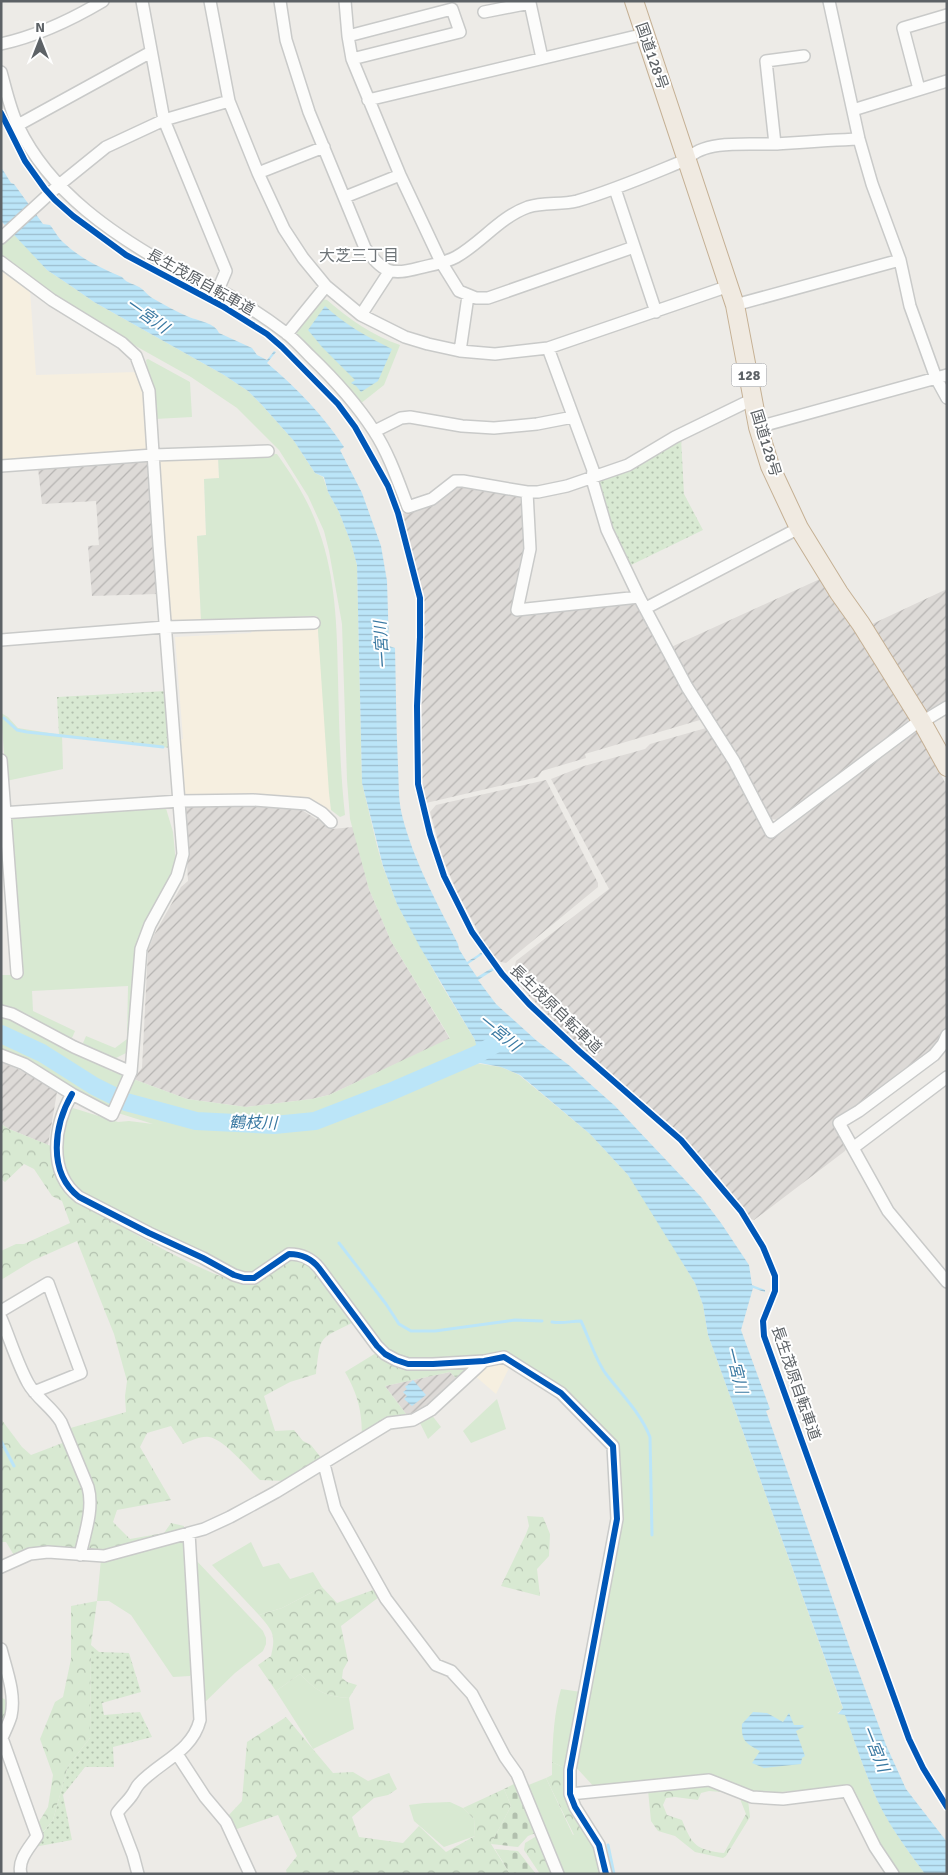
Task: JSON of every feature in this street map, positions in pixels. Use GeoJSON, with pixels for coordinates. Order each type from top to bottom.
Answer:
{"type":"FeatureCollection","features":[{"type":"Feature","properties":{"kind":"highway","name":"国道128号"},"geometry":{"type":"LineString","coordinates":[[634,1],[736,305],[758,427],[770,466],[799,528],[922,722],[947,767]]}},
{"type":"Feature","properties":{"kind":"street"},"geometry":{"type":"LineString","coordinates":[[1,44],[23,39],[82,13],[102,1]]}},
{"type":"Feature","properties":{"kind":"street"},"geometry":{"type":"LineString","coordinates":[[142,1],[164,120],[226,271],[218,290]]}},
{"type":"Feature","properties":{"kind":"street"},"geometry":{"type":"LineString","coordinates":[[210,1],[229,101],[258,173],[284,229],[303,258],[326,286],[362,315],[405,337],[428,344],[460,351],[495,354],[548,348],[729,286]]}},
{"type":"Feature","properties":{"kind":"street"},"geometry":{"type":"LineString","coordinates":[[280,1],[286,40],[309,112],[365,248],[374,261],[389,272],[404,272],[455,258],[514,214],[528,207],[545,203],[574,202],[615,189],[688,159],[692,154],[708,148],[737,143],[774,144],[859,138]]}},
{"type":"Feature","properties":{"kind":"street"},"geometry":{"type":"LineString","coordinates":[[345,1],[352,60],[400,175],[441,262],[459,291],[476,298],[488,298],[634,247]]}},
{"type":"Feature","properties":{"kind":"street"},"geometry":{"type":"LineString","coordinates":[[830,1],[859,138],[872,184],[900,260],[910,306],[942,377],[947,398]]}},
{"type":"Feature","properties":{"kind":"street"},"geometry":{"type":"LineString","coordinates":[[484,12],[530,3],[542,58]]}},
{"type":"Feature","properties":{"kind":"street"},"geometry":{"type":"LineString","coordinates":[[348,36],[452,9],[460,32],[352,60]]}},
{"type":"Feature","properties":{"kind":"street"},"geometry":{"type":"LineString","coordinates":[[919,89],[903,28],[947,15]]}},
{"type":"Feature","properties":{"kind":"street"},"geometry":{"type":"LineString","coordinates":[[368,100],[645,34]]}},
{"type":"Feature","properties":{"kind":"street"},"geometry":{"type":"LineString","coordinates":[[18,125],[151,52]]}},
{"type":"Feature","properties":{"kind":"street"},"geometry":{"type":"LineString","coordinates":[[774,144],[766,61],[804,56]]}},
{"type":"Feature","properties":{"kind":"street"},"geometry":{"type":"LineString","coordinates":[[1,72],[18,125],[40,162],[59,185],[96,219],[128,242],[180,272],[254,310],[287,334],[349,396],[374,432],[391,464],[408,506],[432,499],[455,482],[463,481],[527,492],[538,492],[592,479],[628,465],[675,437],[753,399]]}},
{"type":"Feature","properties":{"kind":"street"},"geometry":{"type":"LineString","coordinates":[[853,110],[947,80]]}},
{"type":"Feature","properties":{"kind":"street"},"geometry":{"type":"LineString","coordinates":[[1,238],[59,185],[106,147],[164,120],[229,101]]}},
{"type":"Feature","properties":{"kind":"street"},"geometry":{"type":"LineString","coordinates":[[258,173],[324,147]]}},
{"type":"Feature","properties":{"kind":"street"},"geometry":{"type":"LineString","coordinates":[[344,197],[400,175]]}},
{"type":"Feature","properties":{"kind":"street"},"geometry":{"type":"LineString","coordinates":[[615,189],[656,312]]}},
{"type":"Feature","properties":{"kind":"street"},"geometry":{"type":"LineString","coordinates":[[736,305],[820,280],[900,260]]}},
{"type":"Feature","properties":{"kind":"street"},"geometry":{"type":"LineString","coordinates":[[1,262],[59,305],[122,343],[136,356],[150,391],[165,627],[180,801],[182,854],[177,876],[150,925],[141,949],[129,1075],[112,1115],[72,1094],[24,1064],[1,1055]]}},
{"type":"Feature","properties":{"kind":"street"},"geometry":{"type":"LineString","coordinates":[[362,315],[389,272]]}},
{"type":"Feature","properties":{"kind":"street"},"geometry":{"type":"LineString","coordinates":[[287,334],[326,286]]}},
{"type":"Feature","properties":{"kind":"street"},"geometry":{"type":"LineString","coordinates":[[460,351],[468,296]]}},
{"type":"Feature","properties":{"kind":"street"},"geometry":{"type":"LineString","coordinates":[[548,348],[593,470],[592,479],[607,530],[639,597],[683,679],[706,719],[734,761],[771,832],[914,725],[947,707]]}},
{"type":"Feature","properties":{"kind":"street"},"geometry":{"type":"LineString","coordinates":[[758,427],[942,377]]}},
{"type":"Feature","properties":{"kind":"street"},"geometry":{"type":"LineString","coordinates":[[374,432],[401,418],[410,417],[462,426],[494,428],[537,424],[573,417]]}},
{"type":"Feature","properties":{"kind":"street"},"geometry":{"type":"LineString","coordinates":[[1,466],[153,455],[268,451]]}},
{"type":"Feature","properties":{"kind":"street"},"geometry":{"type":"LineString","coordinates":[[527,492],[530,550],[518,610],[639,597]]}},
{"type":"Feature","properties":{"kind":"street"},"geometry":{"type":"LineString","coordinates":[[646,608],[799,528]]}},
{"type":"Feature","properties":{"kind":"street"},"geometry":{"type":"LineString","coordinates":[[1,640],[165,627],[314,623]]}},
{"type":"Feature","properties":{"kind":"street"},"geometry":{"type":"LineString","coordinates":[[1,760],[6,897],[17,973]]}},
{"type":"Feature","properties":{"kind":"street"},"geometry":{"type":"LineString","coordinates":[[3,813],[180,801],[253,800],[307,804],[322,813],[331,822]]}},
{"type":"Feature","properties":{"kind":"street"},"geometry":{"type":"LineString","coordinates":[[1,1011],[12,1014],[129,1075]]}},
{"type":"Feature","properties":{"kind":"street"},"geometry":{"type":"LineString","coordinates":[[946,1036],[934,1055],[867,1106],[839,1123],[888,1211],[946,1280]]}},
{"type":"Feature","properties":{"kind":"street"},"geometry":{"type":"LineString","coordinates":[[853,1148],[947,1077]]}},
{"type":"Feature","properties":{"kind":"street"},"geometry":{"type":"LineString","coordinates":[[72,1094],[64,1106],[58,1124],[56,1150],[63,1176],[71,1191],[79,1197],[234,1275],[244,1278],[254,1278],[289,1254],[305,1256],[319,1268],[385,1354],[408,1364],[484,1361],[504,1357],[561,1393],[613,1446],[617,1519],[570,1770],[570,1794],[575,1808],[599,1845],[606,1874]]}},
{"type":"Feature","properties":{"kind":"street"},"geometry":{"type":"LineString","coordinates":[[1,1311],[48,1283],[81,1373],[34,1392]]}},
{"type":"Feature","properties":{"kind":"street"},"geometry":{"type":"LineString","coordinates":[[1,1318],[28,1384],[56,1413],[61,1422],[91,1497],[80,1555]]}},
{"type":"Feature","properties":{"kind":"street"},"geometry":{"type":"LineString","coordinates":[[1,1567],[30,1554],[48,1552],[104,1556],[189,1533],[230,1518],[324,1464],[389,1423],[413,1420],[431,1410],[484,1361]]}},
{"type":"Feature","properties":{"kind":"street"},"geometry":{"type":"LineString","coordinates":[[324,1464],[335,1508],[386,1599],[436,1665],[451,1671],[472,1694],[505,1757],[520,1780],[558,1874]]}},
{"type":"Feature","properties":{"kind":"street"},"geometry":{"type":"LineString","coordinates":[[138,1874],[134,1855],[118,1813],[122,1805],[132,1796],[138,1785],[177,1754],[197,1732],[200,1720],[189,1533]]}},
{"type":"Feature","properties":{"kind":"street"},"geometry":{"type":"LineString","coordinates":[[1,1649],[11,1689],[12,1708],[11,1717],[2,1738],[37,1836],[23,1857],[19,1868],[21,1874]]}},
{"type":"Feature","properties":{"kind":"street"},"geometry":{"type":"LineString","coordinates":[[177,1754],[205,1797],[226,1822],[250,1874]]}},
{"type":"Feature","properties":{"kind":"street"},"geometry":{"type":"LineString","coordinates":[[570,1794],[709,1780],[752,1797],[783,1799],[847,1791],[875,1847],[893,1874]]}},
{"type":"Feature","properties":{"kind":"shaded area"},"geometry":{"type":"Polygon","coordinates":[[[1,270],[30,290],[36,375],[137,372],[143,390],[148,452],[1,462],[1,270]]]}},
{"type":"Feature","properties":{"kind":"shaded area"},"geometry":{"type":"Polygon","coordinates":[[[218,456],[219,478],[204,479],[206,535],[197,536],[201,621],[172,623],[169,620],[158,459],[218,456]]]}},
{"type":"Feature","properties":{"kind":"shaded area"},"geometry":{"type":"Polygon","coordinates":[[[148,459],[157,594],[92,596],[88,546],[99,545],[96,501],[42,504],[38,468],[148,459]]]}},
{"type":"Feature","properties":{"kind":"shaded area"},"geometry":{"type":"Polygon","coordinates":[[[459,487],[520,497],[527,546],[515,594],[512,615],[523,612],[639,602],[685,688],[688,701],[700,720],[585,754],[586,758],[542,771],[538,777],[426,803],[422,790],[420,756],[418,599],[411,546],[402,514],[422,507],[459,487]]]}},
{"type":"Feature","properties":{"kind":"shaded area"},"geometry":{"type":"Polygon","coordinates":[[[820,579],[872,657],[909,718],[907,725],[780,820],[769,819],[669,648],[820,579]]]}},
{"type":"Feature","properties":{"kind":"shaded area"},"geometry":{"type":"Polygon","coordinates":[[[947,589],[947,704],[925,715],[870,625],[947,589]]]}},
{"type":"Feature","properties":{"kind":"shaded area"},"geometry":{"type":"Polygon","coordinates":[[[318,627],[331,810],[317,807],[187,798],[182,794],[178,740],[183,739],[175,637],[251,633],[252,630],[318,627]]]}},
{"type":"Feature","properties":{"kind":"shaded area"},"geometry":{"type":"Polygon","coordinates":[[[706,728],[728,762],[771,839],[916,730],[947,786],[947,1031],[935,1050],[868,1102],[835,1120],[847,1147],[845,1151],[754,1220],[749,1219],[719,1177],[694,1151],[529,996],[515,979],[518,976],[514,969],[516,961],[609,889],[551,779],[584,766],[645,749],[650,744],[706,728]]]}},
{"type":"Feature","properties":{"kind":"shaded area"},"geometry":{"type":"Polygon","coordinates":[[[546,780],[598,883],[598,887],[506,963],[501,962],[489,952],[457,892],[443,859],[430,812],[436,805],[546,780]]]}},
{"type":"Feature","properties":{"kind":"shaded area"},"geometry":{"type":"Polygon","coordinates":[[[268,806],[302,810],[316,819],[319,817],[332,829],[353,827],[369,889],[391,941],[450,1039],[329,1095],[312,1099],[246,1107],[187,1099],[133,1079],[142,1068],[148,950],[154,935],[181,887],[188,881],[184,810],[187,807],[268,806]]]}},
{"type":"Feature","properties":{"kind":"shaded area"},"geometry":{"type":"Polygon","coordinates":[[[1,1062],[36,1077],[57,1092],[48,1145],[1,1124],[1,1062]]]}},
{"type":"Feature","properties":{"kind":"shaded area"},"geometry":{"type":"Polygon","coordinates":[[[506,1362],[511,1364],[496,1394],[474,1375],[490,1363],[506,1362]]]}},
{"type":"Feature","properties":{"kind":"shaded area"},"geometry":{"type":"Polygon","coordinates":[[[450,1372],[459,1381],[429,1409],[409,1418],[385,1386],[450,1372]]]}},
{"type":"Feature","properties":{"kind":"green space"},"geometry":{"type":"Polygon","coordinates":[[[14,233],[47,270],[94,302],[224,375],[248,391],[294,441],[315,473],[323,477],[351,543],[357,565],[362,783],[377,846],[397,904],[441,984],[475,1040],[477,1050],[468,1057],[441,1066],[314,1118],[288,1122],[263,1124],[198,1119],[124,1099],[133,1079],[187,1099],[246,1107],[312,1099],[329,1095],[450,1038],[391,941],[369,889],[350,819],[342,624],[324,531],[308,496],[279,450],[237,408],[191,377],[84,317],[1,257],[1,244],[14,233]]]}},
{"type":"Feature","properties":{"kind":"green space"},"geometry":{"type":"Polygon","coordinates":[[[322,299],[327,300],[371,332],[400,345],[384,385],[360,404],[297,337],[297,332],[322,299]]]}},
{"type":"Feature","properties":{"kind":"green space"},"geometry":{"type":"Polygon","coordinates":[[[148,359],[190,382],[192,417],[155,419],[146,360],[148,359]]]}},
{"type":"Feature","properties":{"kind":"green space"},"geometry":{"type":"Polygon","coordinates":[[[681,438],[684,494],[703,530],[627,567],[609,528],[596,482],[633,467],[681,438]]]}},
{"type":"Feature","properties":{"kind":"green space"},"geometry":{"type":"Polygon","coordinates":[[[277,454],[301,491],[311,511],[325,549],[329,567],[336,622],[340,747],[345,815],[340,817],[331,810],[329,793],[317,616],[201,621],[197,536],[206,535],[204,479],[219,478],[218,456],[277,454]]]}},
{"type":"Feature","properties":{"kind":"green space"},"geometry":{"type":"Polygon","coordinates":[[[166,691],[171,748],[59,735],[57,697],[166,691]]]}},
{"type":"Feature","properties":{"kind":"green space"},"geometry":{"type":"Polygon","coordinates":[[[1,713],[8,717],[18,728],[62,735],[63,769],[6,781],[1,713]]]}},
{"type":"Feature","properties":{"kind":"green space"},"geometry":{"type":"Polygon","coordinates":[[[165,805],[173,832],[176,864],[169,887],[144,927],[130,1051],[112,1060],[83,1043],[86,1036],[115,1048],[127,1039],[128,986],[32,991],[33,1011],[75,1031],[72,1038],[65,1038],[1,1005],[1,975],[18,975],[9,815],[165,805]]]}},
{"type":"Feature","properties":{"kind":"green space"},"geometry":{"type":"Polygon","coordinates":[[[1,1014],[111,1071],[124,1075],[115,1094],[43,1050],[1,1031],[1,1014]]]}},
{"type":"Feature","properties":{"kind":"green space"},"geometry":{"type":"Polygon","coordinates":[[[1,1037],[40,1054],[92,1089],[114,1098],[109,1109],[1,1053],[1,1037]]]}},
{"type":"Feature","properties":{"kind":"green space"},"geometry":{"type":"Polygon","coordinates":[[[474,1063],[501,1067],[519,1075],[590,1134],[628,1175],[695,1283],[703,1305],[708,1335],[843,1709],[837,1713],[845,1714],[877,1799],[903,1843],[925,1874],[900,1874],[842,1787],[756,1794],[719,1779],[595,1788],[574,1765],[620,1522],[617,1445],[506,1353],[440,1362],[408,1362],[386,1353],[313,1259],[289,1250],[279,1253],[256,1273],[244,1275],[80,1195],[71,1185],[58,1148],[66,1118],[73,1108],[118,1122],[129,1121],[153,1124],[118,1113],[123,1102],[170,1119],[209,1126],[251,1129],[292,1126],[331,1118],[465,1064],[474,1063]]]}},
{"type":"Feature","properties":{"kind":"green space"},"geometry":{"type":"Polygon","coordinates":[[[1,1124],[51,1146],[58,1180],[65,1189],[78,1199],[157,1246],[215,1274],[237,1282],[251,1283],[290,1259],[298,1259],[310,1265],[352,1323],[332,1333],[323,1341],[320,1346],[316,1374],[290,1382],[264,1396],[275,1431],[294,1430],[303,1441],[311,1445],[322,1459],[285,1481],[260,1480],[229,1449],[215,1439],[202,1437],[183,1444],[171,1426],[147,1433],[140,1447],[171,1500],[117,1510],[113,1522],[130,1539],[164,1533],[171,1523],[184,1526],[184,1532],[120,1550],[83,1551],[93,1497],[67,1429],[126,1412],[125,1396],[127,1381],[114,1334],[77,1241],[32,1261],[1,1280],[1,1251],[16,1244],[24,1244],[70,1223],[62,1201],[52,1196],[34,1169],[24,1164],[5,1182],[1,1179],[1,1124]]]}},
{"type":"Feature","properties":{"kind":"green space"},"geometry":{"type":"Polygon","coordinates":[[[376,1353],[398,1365],[409,1368],[432,1370],[469,1366],[471,1371],[459,1381],[450,1372],[385,1386],[409,1418],[362,1437],[358,1403],[345,1372],[376,1353]]]}},
{"type":"Feature","properties":{"kind":"green space"},"geometry":{"type":"Polygon","coordinates":[[[497,1399],[506,1429],[471,1443],[463,1431],[497,1399]]]}},
{"type":"Feature","properties":{"kind":"green space"},"geometry":{"type":"Polygon","coordinates":[[[431,1414],[441,1427],[428,1439],[420,1423],[422,1419],[431,1414]]]}},
{"type":"Feature","properties":{"kind":"green space"},"geometry":{"type":"Polygon","coordinates":[[[1,1419],[22,1447],[31,1455],[65,1442],[86,1489],[85,1510],[77,1552],[15,1557],[6,1542],[1,1542],[1,1419]]]}},
{"type":"Feature","properties":{"kind":"green space"},"geometry":{"type":"Polygon","coordinates":[[[527,1516],[543,1517],[550,1534],[549,1556],[537,1569],[540,1596],[501,1586],[529,1526],[527,1516]]]}},
{"type":"Feature","properties":{"kind":"green space"},"geometry":{"type":"Polygon","coordinates":[[[185,1540],[193,1671],[190,1676],[173,1677],[131,1615],[109,1601],[97,1601],[101,1559],[185,1540]]]}},
{"type":"Feature","properties":{"kind":"green space"},"geometry":{"type":"Polygon","coordinates":[[[251,1542],[263,1567],[279,1563],[290,1579],[313,1572],[322,1587],[282,1608],[259,1615],[212,1565],[251,1542]]]}},
{"type":"Feature","properties":{"kind":"green space"},"geometry":{"type":"Polygon","coordinates":[[[193,1557],[263,1631],[266,1638],[263,1651],[235,1673],[203,1704],[193,1557]]]}},
{"type":"Feature","properties":{"kind":"green space"},"geometry":{"type":"Polygon","coordinates":[[[322,1587],[337,1603],[376,1589],[379,1597],[341,1626],[348,1661],[343,1670],[342,1678],[347,1682],[357,1685],[349,1698],[333,1696],[322,1692],[300,1674],[276,1691],[258,1665],[271,1656],[273,1643],[270,1629],[259,1615],[282,1608],[322,1587]]]}},
{"type":"Feature","properties":{"kind":"green space"},"geometry":{"type":"Polygon","coordinates":[[[97,1601],[91,1645],[90,1738],[68,1766],[53,1820],[40,1836],[37,1825],[48,1807],[53,1775],[40,1739],[55,1702],[63,1697],[71,1659],[71,1606],[97,1601]]]}},
{"type":"Feature","properties":{"kind":"green space"},"geometry":{"type":"Polygon","coordinates":[[[91,1645],[99,1652],[129,1653],[141,1692],[102,1703],[104,1715],[140,1712],[152,1737],[113,1747],[114,1767],[85,1767],[63,1795],[72,1840],[34,1847],[34,1844],[53,1820],[68,1766],[90,1738],[91,1645]]]}},
{"type":"Feature","properties":{"kind":"green space"},"geometry":{"type":"Polygon","coordinates":[[[300,1674],[322,1692],[333,1696],[349,1698],[354,1729],[313,1749],[276,1691],[300,1674]]]}},
{"type":"Feature","properties":{"kind":"green space"},"geometry":{"type":"Polygon","coordinates":[[[561,1689],[581,1692],[567,1769],[552,1762],[555,1716],[561,1689]]]}},
{"type":"Feature","properties":{"kind":"green space"},"geometry":{"type":"Polygon","coordinates":[[[1,1697],[10,1703],[1,1731],[1,1697]]]}},
{"type":"Feature","properties":{"kind":"green space"},"geometry":{"type":"Polygon","coordinates":[[[286,1717],[333,1773],[353,1772],[368,1781],[389,1773],[397,1789],[388,1795],[374,1798],[352,1817],[359,1837],[403,1843],[419,1826],[446,1852],[475,1836],[474,1819],[463,1808],[504,1789],[511,1806],[491,1844],[510,1874],[287,1874],[286,1870],[297,1856],[278,1815],[234,1830],[227,1817],[242,1801],[247,1742],[286,1717]]]}},
{"type":"Feature","properties":{"kind":"green space"},"geometry":{"type":"Polygon","coordinates":[[[552,1762],[567,1769],[585,1828],[574,1835],[546,1778],[552,1775],[552,1762]]]}},
{"type":"Feature","properties":{"kind":"green space"},"geometry":{"type":"Polygon","coordinates":[[[546,1778],[573,1835],[585,1828],[597,1848],[603,1874],[562,1874],[526,1786],[546,1778]]]}},
{"type":"Feature","properties":{"kind":"green space"},"geometry":{"type":"Polygon","coordinates":[[[516,1783],[538,1832],[528,1836],[518,1847],[491,1844],[511,1806],[504,1789],[516,1783]]]}},
{"type":"Feature","properties":{"kind":"green space"},"geometry":{"type":"Polygon","coordinates":[[[710,1785],[748,1800],[750,1817],[723,1858],[695,1852],[675,1836],[658,1831],[651,1821],[648,1790],[710,1785]],[[709,1791],[701,1793],[698,1800],[675,1797],[666,1798],[663,1805],[667,1815],[682,1820],[692,1841],[696,1845],[707,1850],[724,1853],[746,1814],[740,1799],[722,1792],[709,1791]]]}},
{"type":"Feature","properties":{"kind":"green space"},"geometry":{"type":"Polygon","coordinates":[[[450,1802],[463,1808],[474,1819],[475,1836],[444,1847],[414,1821],[409,1805],[450,1802]]]}},
{"type":"Feature","properties":{"kind":"green space"},"geometry":{"type":"Polygon","coordinates":[[[537,1837],[555,1874],[540,1874],[524,1850],[525,1843],[537,1837]]]}},
{"type":"Feature","properties":{"kind":"green space"},"geometry":{"type":"Polygon","coordinates":[[[495,1849],[518,1851],[536,1874],[510,1874],[495,1849]]]}},
{"type":"Feature","properties":{"kind":"water","name":"一宮川"},"geometry":{"type":"Polygon","coordinates":[[[1,167],[43,224],[50,225],[62,241],[77,254],[140,287],[152,298],[189,317],[214,327],[219,333],[252,348],[257,355],[267,360],[274,351],[276,352],[267,363],[309,402],[344,447],[340,450],[362,493],[381,546],[387,581],[389,646],[395,648],[400,803],[407,832],[419,865],[467,962],[482,952],[483,954],[468,964],[477,977],[492,968],[494,970],[478,980],[496,1004],[615,1106],[702,1198],[749,1265],[752,1285],[765,1290],[765,1292],[753,1288],[741,1330],[770,1409],[766,1411],[886,1745],[906,1789],[947,1842],[947,1874],[925,1874],[903,1843],[877,1799],[845,1715],[838,1714],[843,1708],[708,1335],[703,1305],[695,1283],[628,1175],[590,1134],[520,1075],[501,1067],[480,1063],[475,1040],[397,904],[383,866],[362,783],[357,565],[351,543],[339,512],[328,492],[324,477],[315,473],[294,441],[248,391],[224,375],[94,302],[47,270],[1,221],[1,167]]]}},
{"type":"Feature","properties":{"kind":"water"},"geometry":{"type":"Polygon","coordinates":[[[325,306],[349,325],[392,349],[378,381],[361,392],[351,383],[355,380],[308,330],[325,306]]]}},
{"type":"Feature","properties":{"kind":"water"},"geometry":{"type":"Polygon","coordinates":[[[413,1380],[426,1395],[412,1406],[404,1399],[407,1396],[403,1392],[407,1389],[405,1387],[413,1380]]]}},
{"type":"Feature","properties":{"kind":"water"},"geometry":{"type":"Polygon","coordinates":[[[753,1712],[767,1713],[783,1722],[789,1713],[794,1725],[803,1725],[804,1727],[796,1731],[805,1756],[802,1758],[801,1764],[764,1768],[752,1763],[760,1751],[745,1741],[742,1734],[742,1724],[753,1712]]]}},
{"type":"Feature","properties":{"kind":"waterway"},"geometry":{"type":"LineString","coordinates":[[4,718],[17,730],[27,732],[163,747]]}},
{"type":"Feature","properties":{"kind":"waterway","name":"鶴枝川"},"geometry":{"type":"LineString","coordinates":[[1,1034],[42,1053],[94,1086],[126,1102],[196,1121],[274,1125],[315,1121],[390,1092],[478,1054],[499,1042]]}},
{"type":"Feature","properties":{"kind":"waterway"},"geometry":{"type":"LineString","coordinates":[[339,1243],[399,1324],[411,1331],[435,1331],[515,1320],[542,1321]]}},
{"type":"Feature","properties":{"kind":"waterway"},"geometry":{"type":"LineString","coordinates":[[552,1322],[581,1321],[602,1369],[636,1411],[646,1428],[650,1437],[652,1535]]}},
{"type":"Feature","properties":{"kind":"waterway"},"geometry":{"type":"LineString","coordinates":[[1,1441],[14,1466]]}},
{"type":"Feature","properties":{"kind":"waterway"},"geometry":{"type":"LineString","coordinates":[[608,1845],[614,1874]]}},
{"type":"Feature","properties":{"kind":"cycle path","name":"長生茂原自転車道"},"geometry":{"type":"LineString","coordinates":[[1,113],[25,161],[45,189],[73,216],[126,255],[222,306],[267,334],[282,347],[338,404],[355,427],[388,486],[398,513],[420,598],[417,706],[418,784],[430,834],[444,876],[472,932],[502,974],[529,1004],[579,1051],[681,1140],[741,1211],[763,1247],[775,1276],[775,1291],[763,1321],[764,1336],[909,1739],[923,1768],[947,1807]]}},
{"type":"Feature","properties":{"kind":"cycle path"},"geometry":{"type":"LineString","coordinates":[[72,1094],[61,1120],[57,1148],[58,1162],[62,1175],[69,1187],[79,1197],[234,1275],[244,1278],[254,1278],[289,1254],[306,1257],[319,1268],[385,1354],[408,1364],[484,1361],[504,1357],[561,1393],[613,1446],[617,1519],[570,1770],[570,1794],[575,1807],[599,1845],[606,1874]]}},
{"type":"Feature","properties":{"kind":"district","name":"大芝三丁目"},"geometry":{"type":"Point","coordinates":[359,256]}}]}
